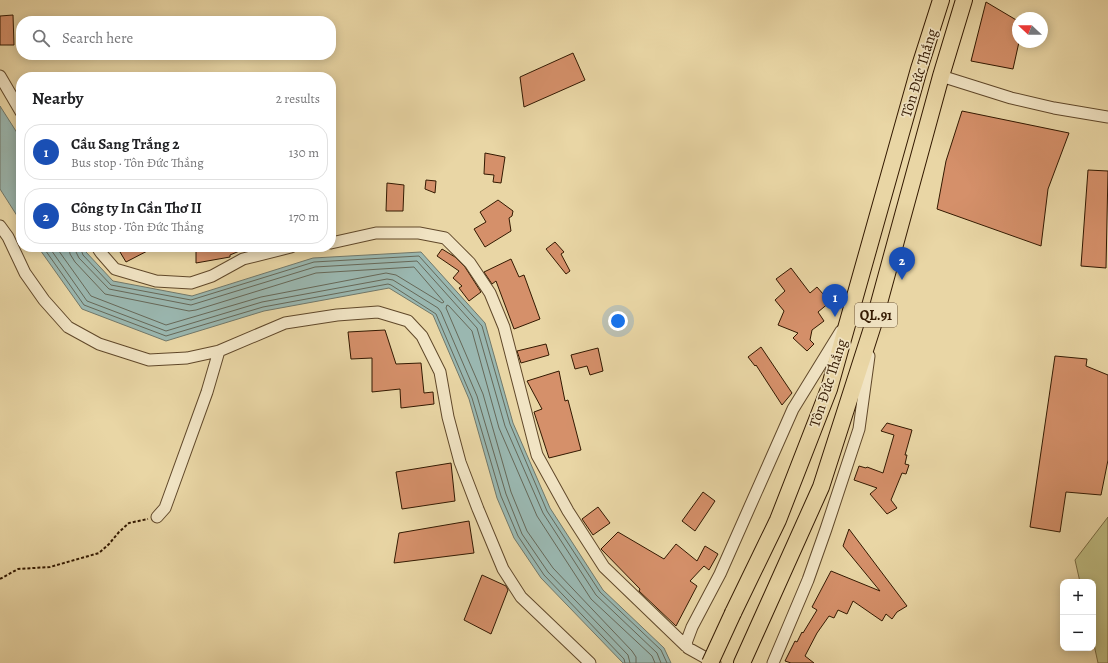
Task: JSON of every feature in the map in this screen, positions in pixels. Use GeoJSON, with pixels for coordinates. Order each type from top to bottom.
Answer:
{"type":"FeatureCollection","features":[{"type":"Feature","properties":{"kind":"highway","name":"Tôn Đức Thắng"},"geometry":{"type":"LineString","coordinates":[[710,663],[778,520],[829,389],[919,69],[941,0]]}},
{"type":"Feature","properties":{"kind":"highway","name":"Tôn Đức Thắng"},"geometry":{"type":"LineString","coordinates":[[742,663],[821,487],[873,325],[941,76],[964,0]]}},
{"type":"Feature","properties":{"kind":"highway"},"geometry":{"type":"LineString","coordinates":[[919,69],[941,76]]}},
{"type":"Feature","properties":{"kind":"street"},"geometry":{"type":"LineString","coordinates":[[0,76],[16,103]]}},
{"type":"Feature","properties":{"kind":"street"},"geometry":{"type":"LineString","coordinates":[[941,76],[1011,98],[1054,108],[1108,117]]}},
{"type":"Feature","properties":{"kind":"street"},"geometry":{"type":"LineString","coordinates":[[0,226],[8,237],[24,273],[44,300],[68,327],[99,344],[149,360],[187,358],[219,351],[285,324],[337,315],[378,312],[408,321],[422,336],[440,372],[448,417],[460,462],[503,569],[521,597],[590,663]]}},
{"type":"Feature","properties":{"kind":"street"},"geometry":{"type":"LineString","coordinates":[[336,242],[376,233],[419,233],[444,238],[470,263],[490,293],[504,327],[537,455],[568,511],[604,567],[688,648],[715,663]]}},
{"type":"Feature","properties":{"kind":"street"},"geometry":{"type":"LineString","coordinates":[[100,252],[115,268],[156,281],[191,283],[212,276],[243,260],[273,252]]}},
{"type":"Feature","properties":{"kind":"street"},"geometry":{"type":"LineString","coordinates":[[686,646],[692,627],[720,574],[793,409],[849,317]]}},
{"type":"Feature","properties":{"kind":"street"},"geometry":{"type":"LineString","coordinates":[[773,663],[788,624],[808,580],[858,429],[873,325]]}},
{"type":"Feature","properties":{"kind":"street"},"geometry":{"type":"LineString","coordinates":[[157,517],[165,508],[207,392],[219,351]]}},
{"type":"Feature","properties":{"kind":"path"},"geometry":{"type":"LineString","coordinates":[[0,579],[18,569],[50,567],[99,553],[129,524],[157,517]]}},
{"type":"Feature","properties":{"kind":"shaded area"},"geometry":{"type":"Polygon","coordinates":[[[1108,517],[1108,663],[1098,663],[1095,651],[1096,579],[1079,579],[1075,560],[1108,517]]]}},
{"type":"Feature","properties":{"kind":"water"},"geometry":{"type":"Polygon","coordinates":[[[0,106],[16,131],[16,214],[0,189],[0,106]]]}},
{"type":"Feature","properties":{"kind":"water"},"geometry":{"type":"Polygon","coordinates":[[[42,252],[86,252],[113,281],[192,296],[313,258],[421,252],[485,323],[513,423],[550,508],[603,590],[664,648],[671,663],[623,663],[541,578],[514,538],[497,498],[469,399],[433,315],[389,288],[264,311],[166,341],[82,309],[42,252]]]}},
{"type":"Feature","properties":{"kind":"building"},"geometry":{"type":"Polygon","coordinates":[[[986,2],[1012,17],[1012,48],[1018,48],[1013,69],[971,61],[986,2]]]}},
{"type":"Feature","properties":{"kind":"building"},"geometry":{"type":"Polygon","coordinates":[[[13,15],[14,45],[0,45],[0,16],[13,15]]]}},
{"type":"Feature","properties":{"kind":"building"},"geometry":{"type":"Polygon","coordinates":[[[573,53],[585,80],[524,107],[520,77],[573,53]]]}},
{"type":"Feature","properties":{"kind":"building"},"geometry":{"type":"Polygon","coordinates":[[[962,111],[1069,133],[1048,189],[1041,246],[937,209],[946,161],[962,111]]]}},
{"type":"Feature","properties":{"kind":"building"},"geometry":{"type":"Polygon","coordinates":[[[485,153],[505,157],[501,183],[493,182],[494,175],[484,174],[485,153]]]}},
{"type":"Feature","properties":{"kind":"building"},"geometry":{"type":"Polygon","coordinates":[[[1088,170],[1108,171],[1106,268],[1081,266],[1088,170]]]}},
{"type":"Feature","properties":{"kind":"building"},"geometry":{"type":"Polygon","coordinates":[[[426,180],[436,181],[435,193],[425,189],[426,180]]]}},
{"type":"Feature","properties":{"kind":"building"},"geometry":{"type":"Polygon","coordinates":[[[387,183],[404,185],[403,211],[386,211],[387,183]]]}},
{"type":"Feature","properties":{"kind":"building"},"geometry":{"type":"Polygon","coordinates":[[[498,200],[513,211],[512,216],[509,218],[511,231],[485,247],[474,229],[486,222],[480,212],[498,200]]]}},
{"type":"Feature","properties":{"kind":"building"},"geometry":{"type":"Polygon","coordinates":[[[555,242],[564,252],[561,254],[570,271],[566,274],[546,249],[555,242]]]}},
{"type":"Feature","properties":{"kind":"building"},"geometry":{"type":"Polygon","coordinates":[[[442,249],[455,257],[465,267],[481,292],[469,301],[459,288],[462,286],[453,278],[459,271],[437,256],[442,249]]]}},
{"type":"Feature","properties":{"kind":"building"},"geometry":{"type":"Polygon","coordinates":[[[120,252],[145,252],[126,262],[120,252]]]}},
{"type":"Feature","properties":{"kind":"building"},"geometry":{"type":"Polygon","coordinates":[[[196,252],[237,252],[230,255],[230,257],[196,263],[196,252]]]}},
{"type":"Feature","properties":{"kind":"building"},"geometry":{"type":"Polygon","coordinates":[[[511,259],[519,277],[524,275],[540,319],[514,329],[496,281],[492,284],[484,272],[511,259]]]}},
{"type":"Feature","properties":{"kind":"building"},"geometry":{"type":"Polygon","coordinates":[[[791,268],[810,293],[817,287],[830,302],[818,312],[824,321],[812,330],[810,340],[814,344],[807,351],[793,338],[798,333],[778,325],[784,311],[775,300],[785,291],[776,279],[791,268]]]}},
{"type":"Feature","properties":{"kind":"building"},"geometry":{"type":"Polygon","coordinates":[[[385,330],[396,364],[421,363],[424,393],[433,392],[434,404],[401,408],[400,389],[372,392],[372,358],[351,359],[348,332],[385,330]]]}},
{"type":"Feature","properties":{"kind":"building"},"geometry":{"type":"Polygon","coordinates":[[[546,344],[549,355],[521,363],[517,351],[546,344]]]}},
{"type":"Feature","properties":{"kind":"building"},"geometry":{"type":"Polygon","coordinates":[[[761,347],[792,393],[782,405],[756,365],[755,366],[748,357],[761,347]]]}},
{"type":"Feature","properties":{"kind":"building"},"geometry":{"type":"Polygon","coordinates":[[[598,348],[603,371],[590,375],[587,366],[575,369],[571,355],[598,348]]]}},
{"type":"Feature","properties":{"kind":"building"},"geometry":{"type":"Polygon","coordinates":[[[1055,356],[1087,359],[1086,366],[1108,375],[1108,460],[1101,495],[1066,492],[1060,532],[1030,527],[1055,356]]]}},
{"type":"Feature","properties":{"kind":"building"},"geometry":{"type":"Polygon","coordinates":[[[559,371],[565,401],[568,400],[581,450],[549,458],[534,412],[542,409],[527,381],[559,371]]]}},
{"type":"Feature","properties":{"kind":"building"},"geometry":{"type":"Polygon","coordinates":[[[887,423],[912,430],[905,455],[907,455],[905,464],[909,465],[906,474],[902,473],[891,500],[897,508],[887,514],[870,494],[877,488],[854,480],[859,466],[867,467],[883,473],[894,435],[881,431],[887,423]]]}},
{"type":"Feature","properties":{"kind":"building"},"geometry":{"type":"Polygon","coordinates":[[[451,463],[455,501],[402,509],[396,472],[451,463]]]}},
{"type":"Feature","properties":{"kind":"building"},"geometry":{"type":"Polygon","coordinates":[[[703,492],[715,501],[695,531],[682,521],[703,492]]]}},
{"type":"Feature","properties":{"kind":"building"},"geometry":{"type":"Polygon","coordinates":[[[598,507],[610,523],[593,535],[582,519],[598,507]]]}},
{"type":"Feature","properties":{"kind":"building"},"geometry":{"type":"Polygon","coordinates":[[[469,521],[474,553],[394,563],[399,533],[469,521]]]}},
{"type":"Feature","properties":{"kind":"building"},"geometry":{"type":"Polygon","coordinates":[[[849,529],[907,606],[897,612],[892,619],[886,614],[882,621],[853,601],[847,614],[838,610],[834,618],[829,616],[817,633],[805,656],[814,663],[791,663],[785,661],[795,641],[797,642],[817,610],[812,607],[831,571],[880,591],[843,546],[849,529]]]}},
{"type":"Feature","properties":{"kind":"building"},"geometry":{"type":"Polygon","coordinates":[[[618,532],[664,559],[676,544],[697,561],[705,546],[718,554],[709,570],[704,566],[690,581],[697,586],[676,626],[639,591],[640,589],[601,549],[618,532]]]}},
{"type":"Feature","properties":{"kind":"building"},"geometry":{"type":"Polygon","coordinates":[[[482,575],[506,586],[508,590],[491,634],[464,620],[482,575]]]}},
{"type":"Feature","properties":{"kind":"place","name":"Công ty In Cần Thơ II"},"geometry":{"type":"Point","coordinates":[902,280]}},
{"type":"Feature","properties":{"kind":"place","name":"Cầu Sang Trắng 2"},"geometry":{"type":"Point","coordinates":[835,317]}}]}
